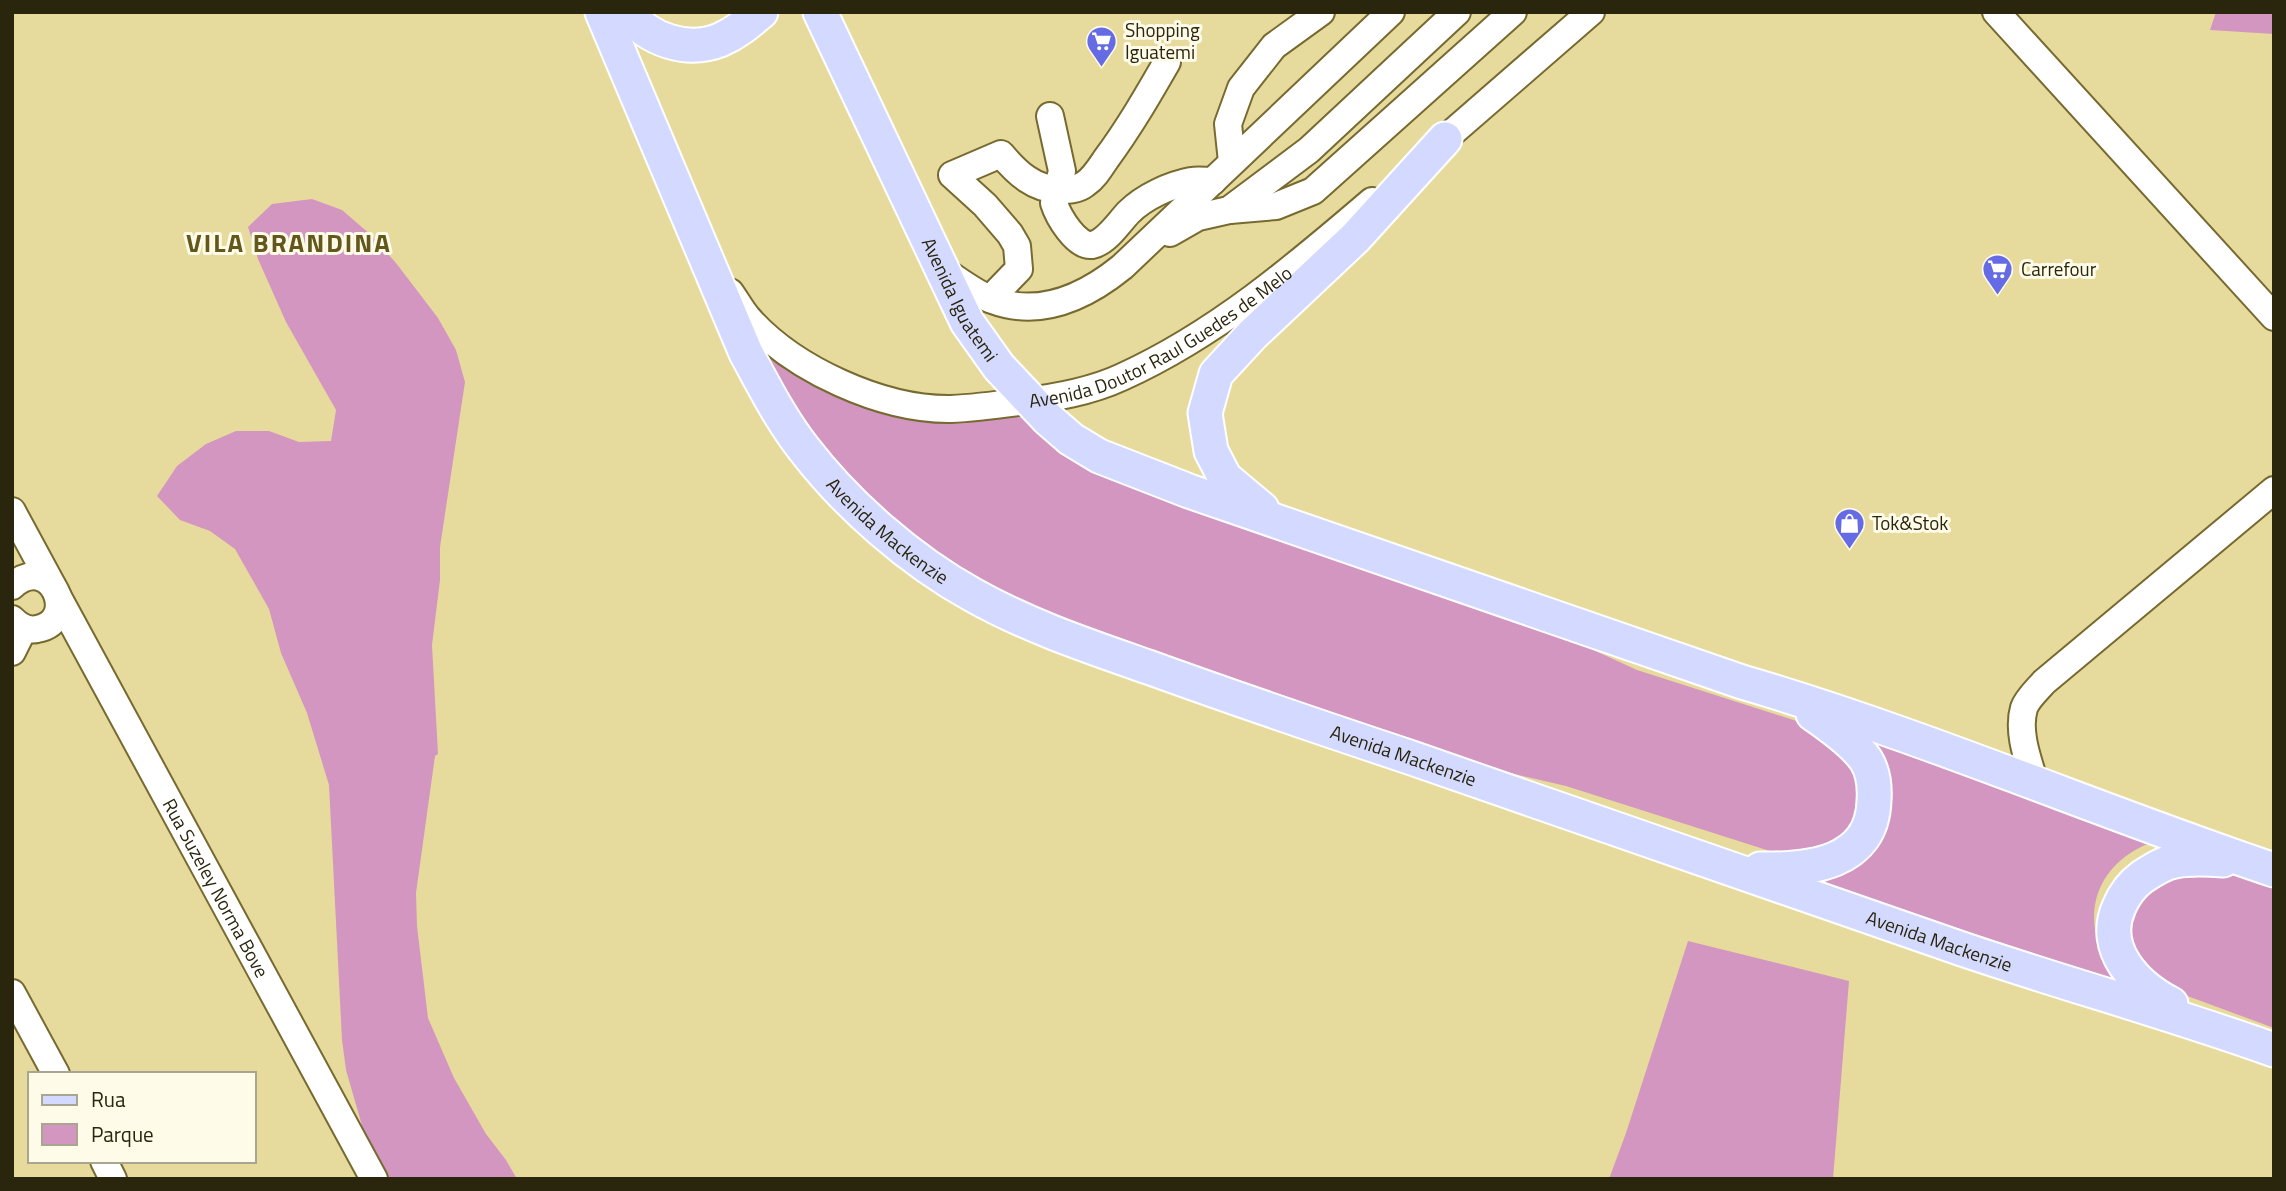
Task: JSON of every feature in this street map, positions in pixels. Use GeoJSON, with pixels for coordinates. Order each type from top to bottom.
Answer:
{"type":"FeatureCollection","features":[{"type":"Feature","properties":{"kind":"main road"},"geometry":{"type":"LineString","coordinates":[[602,12],[700,242]]}},
{"type":"Feature","properties":{"kind":"main road"},"geometry":{"type":"LineString","coordinates":[[627,12],[650,35],[673,43],[691,44],[718,41],[740,29],[761,12]]}},
{"type":"Feature","properties":{"kind":"main road","name":"Avenida Iguatemi"},"geometry":{"type":"LineString","coordinates":[[820,12],[967,322],[999,367],[1048,419],[1071,439],[1099,456],[1280,524]]}},
{"type":"Feature","properties":{"kind":"main road"},"geometry":{"type":"LineString","coordinates":[[1446,139],[1355,238],[1253,334],[1216,374],[1205,413],[1211,452],[1225,478],[1280,524],[1729,678],[1786,695],[2262,866]]}},
{"type":"Feature","properties":{"kind":"main road","name":"Avenida Mackenzie"},"geometry":{"type":"LineString","coordinates":[[700,242],[746,353],[803,449],[842,492],[882,530],[925,564],[972,595],[1084,645],[1966,950],[2274,1050]]}},
{"type":"Feature","properties":{"kind":"main road"},"geometry":{"type":"LineString","coordinates":[[1733,868],[1794,870],[1832,862],[1854,848],[1865,833],[1874,813],[1875,784],[1866,760],[1833,728],[1786,695]]}},
{"type":"Feature","properties":{"kind":"main road"},"geometry":{"type":"LineString","coordinates":[[2221,1031],[2156,996],[2137,981],[2122,963],[2114,941],[2113,918],[2123,897],[2134,883],[2155,868],[2174,861],[2210,860],[2262,866]]}},
{"type":"Feature","properties":{"kind":"street"},"geometry":{"type":"LineString","coordinates":[[1232,162],[1228,124],[1241,88],[1273,46],[1321,12]]}},
{"type":"Feature","properties":{"kind":"street"},"geometry":{"type":"LineString","coordinates":[[941,269],[990,299],[1019,308],[1043,306],[1072,298],[1100,285],[1142,249],[1391,12]]}},
{"type":"Feature","properties":{"kind":"street"},"geometry":{"type":"LineString","coordinates":[[1229,210],[1309,150],[1457,12]]}},
{"type":"Feature","properties":{"kind":"street"},"geometry":{"type":"LineString","coordinates":[[1142,249],[1198,218],[1229,210],[1276,206],[1313,191],[1513,12]]}},
{"type":"Feature","properties":{"kind":"street","name":"Avenida Doutor Raul Guedes de Melo"},"geometry":{"type":"LineString","coordinates":[[700,242],[726,288],[748,318],[816,371],[869,396],[949,409],[1060,397],[1120,378],[1183,346],[1288,272],[1591,12]]}},
{"type":"Feature","properties":{"kind":"street"},"geometry":{"type":"LineString","coordinates":[[1996,12],[2274,317]]}},
{"type":"Feature","properties":{"kind":"street"},"geometry":{"type":"LineString","coordinates":[[990,299],[1019,269],[1017,246],[999,220],[952,175],[1001,154],[1021,176],[1033,184],[1045,189],[1076,189],[1092,180],[1125,134],[1167,62]]}},
{"type":"Feature","properties":{"kind":"street"},"geometry":{"type":"LineString","coordinates":[[1050,116],[1062,171],[1054,203],[1056,210],[1071,233],[1091,245],[1101,240],[1129,212],[1147,199],[1191,181],[1213,181]]}},
{"type":"Feature","properties":{"kind":"street"},"geometry":{"type":"LineString","coordinates":[[2035,783],[2022,733],[2024,706],[2044,682],[2274,491]]}},
{"type":"Feature","properties":{"kind":"street","name":"Rua Suzeley Norma Bove"},"geometry":{"type":"LineString","coordinates":[[12,511],[374,1179]]}},
{"type":"Feature","properties":{"kind":"street"},"geometry":{"type":"LineString","coordinates":[[12,586],[20,580],[38,577],[55,591],[58,612],[47,626],[39,629],[18,624],[12,652]]}},
{"type":"Feature","properties":{"kind":"street"},"geometry":{"type":"LineString","coordinates":[[12,993],[55,1072]]}},
{"type":"Feature","properties":{"kind":"street"},"geometry":{"type":"LineString","coordinates":[[105,1163],[113,1179]]}},
{"type":"Feature","properties":{"kind":"green space"},"geometry":{"type":"Polygon","coordinates":[[[2216,12],[2274,12],[2274,34],[2210,30],[2216,12]]]}},
{"type":"Feature","properties":{"kind":"green space"},"geometry":{"type":"Polygon","coordinates":[[[312,199],[342,210],[371,235],[396,263],[438,318],[456,350],[465,382],[440,547],[440,580],[432,645],[438,754],[435,756],[416,893],[417,926],[428,1018],[454,1078],[486,1134],[517,1179],[381,1179],[374,1167],[346,1070],[342,1040],[329,785],[307,713],[281,653],[269,609],[235,549],[210,531],[180,520],[157,496],[177,466],[206,444],[236,431],[269,431],[299,442],[331,441],[336,410],[286,322],[258,259],[248,227],[272,204],[312,199]]]}},
{"type":"Feature","properties":{"kind":"green space"},"geometry":{"type":"Polygon","coordinates":[[[766,352],[809,377],[1015,413],[1057,448],[1554,632],[1637,670],[1812,726],[1835,738],[1860,783],[1858,809],[1845,833],[1823,850],[1782,855],[1566,786],[1484,767],[1033,609],[998,594],[902,532],[821,451],[763,360],[766,352]]]}},
{"type":"Feature","properties":{"kind":"green space"},"geometry":{"type":"Polygon","coordinates":[[[1863,733],[2150,843],[2130,853],[2114,866],[2096,899],[2094,918],[2097,937],[2104,956],[2116,974],[2113,980],[1825,884],[1829,872],[1855,859],[1863,733]]]}},
{"type":"Feature","properties":{"kind":"green space"},"geometry":{"type":"Polygon","coordinates":[[[2200,865],[2232,871],[2274,885],[2274,1028],[2163,987],[2128,950],[2131,898],[2200,865]]]}},
{"type":"Feature","properties":{"kind":"green space"},"geometry":{"type":"Polygon","coordinates":[[[1688,941],[1849,981],[1833,1179],[1609,1179],[1688,941]]]}},
{"type":"Feature","properties":{"kind":"place","name":"Shopping Iguatemi"},"geometry":{"type":"Point","coordinates":[1102,68]}},
{"type":"Feature","properties":{"kind":"place","name":"Carrefour"},"geometry":{"type":"Point","coordinates":[1998,296]}},
{"type":"Feature","properties":{"kind":"place","name":"Tok&Stok"},"geometry":{"type":"Point","coordinates":[1849,550]}},
{"type":"Feature","properties":{"kind":"district","name":"VILA BRANDINA"},"geometry":{"type":"Point","coordinates":[289,243]}}]}
